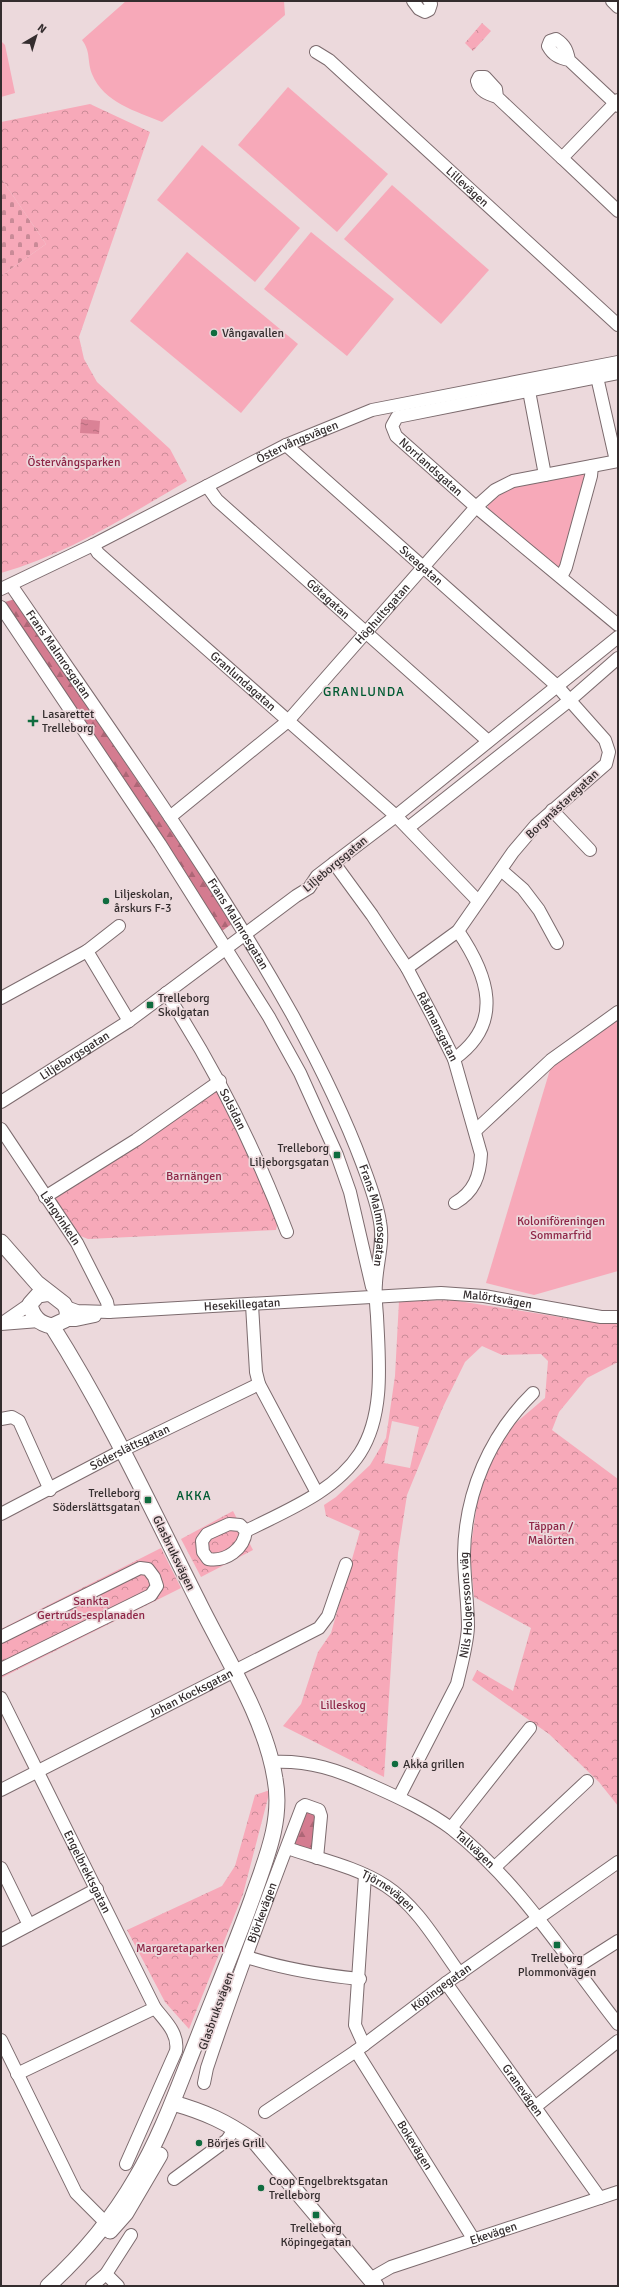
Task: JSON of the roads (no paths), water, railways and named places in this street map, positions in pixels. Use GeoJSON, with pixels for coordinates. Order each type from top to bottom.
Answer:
{"type":"FeatureCollection","features":[{"type":"Feature","properties":{"kind":"main road"},"geometry":{"type":"LineString","coordinates":[[1,1242],[37,1283],[50,1293],[57,1319],[32,1314],[26,1283],[1,1246]]}},
{"type":"Feature","properties":{"kind":"main road"},"geometry":{"type":"LineString","coordinates":[[30,1303],[38,1295],[50,1293]]}},
{"type":"Feature","properties":{"kind":"main road","name":"Glasbruksvägen"},"geometry":{"type":"LineString","coordinates":[[57,1319],[94,1396],[123,1450],[253,1710],[276,1762],[277,1809],[266,1858],[235,1948],[178,2104],[150,2175],[126,2213],[60,2286]]}},
{"type":"Feature","properties":{"kind":"main road"},"geometry":{"type":"LineString","coordinates":[[178,2104],[236,2128],[259,2147],[373,2283]]}},
{"type":"Feature","properties":{"kind":"main road","name":"Glasbruksvägen"},"geometry":{"type":"LineString","coordinates":[[48,2286],[65,2270],[106,2223],[136,2179],[178,2104]]}},
{"type":"Feature","properties":{"kind":"street"},"geometry":{"type":"LineString","coordinates":[[413,1],[419,9],[426,12],[431,4],[429,1]]}},
{"type":"Feature","properties":{"kind":"street"},"geometry":{"type":"LineString","coordinates":[[612,1],[618,7]]}},
{"type":"Feature","properties":{"kind":"street","name":"Lillevägen"},"geometry":{"type":"LineString","coordinates":[[316,52],[328,60],[618,325]]}},
{"type":"Feature","properties":{"kind":"street"},"geometry":{"type":"LineString","coordinates":[[562,158],[617,103],[569,60]]}},
{"type":"Feature","properties":{"kind":"street"},"geometry":{"type":"LineString","coordinates":[[497,97],[618,211]]}},
{"type":"Feature","properties":{"kind":"street","name":"Östervångsvägen"},"geometry":{"type":"LineString","coordinates":[[6,587],[93,545],[286,445],[372,410],[618,362]]}},
{"type":"Feature","properties":{"kind":"street","name":"Norrlandsgatan"},"geometry":{"type":"LineString","coordinates":[[618,373],[397,417],[392,426],[396,436],[476,507],[618,625]]}},
{"type":"Feature","properties":{"kind":"street"},"geometry":{"type":"LineString","coordinates":[[597,377],[617,461]]}},
{"type":"Feature","properties":{"kind":"street"},"geometry":{"type":"LineString","coordinates":[[529,391],[546,475]]}},
{"type":"Feature","properties":{"kind":"street","name":"Sveagatan"},"geometry":{"type":"LineString","coordinates":[[286,445],[557,686]]}},
{"type":"Feature","properties":{"kind":"street","name":"Höghultsgatan"},"geometry":{"type":"LineString","coordinates":[[170,817],[288,721],[476,507],[495,490],[513,481],[617,461]]}},
{"type":"Feature","properties":{"kind":"street"},"geometry":{"type":"LineString","coordinates":[[561,577],[566,567],[591,476],[592,466]]}},
{"type":"Feature","properties":{"kind":"street","name":"Götagatan"},"geometry":{"type":"LineString","coordinates":[[207,486],[217,500],[488,741]]}},
{"type":"Feature","properties":{"kind":"street","name":"Granlundagatan"},"geometry":{"type":"LineString","coordinates":[[93,545],[104,558],[396,816],[478,902]]}},
{"type":"Feature","properties":{"kind":"street","name":"Frans Malmrosgatan"},"geometry":{"type":"LineString","coordinates":[[6,587],[170,817],[245,934],[314,1054],[340,1107],[371,1188],[381,1223],[376,1298],[378,1399],[373,1427],[360,1453],[339,1478],[317,1493],[246,1531]]}},
{"type":"Feature","properties":{"kind":"street","name":"Frans Malmrosgatan"},"geometry":{"type":"LineString","coordinates":[[1,607],[157,839],[227,947],[269,1016],[327,1131],[350,1192],[376,1298]]}},
{"type":"Feature","properties":{"kind":"street","name":"Liljeborgsgatan"},"geometry":{"type":"LineString","coordinates":[[1,1102],[129,1021],[227,947],[309,888],[318,876],[334,863],[396,816],[618,637]]}},
{"type":"Feature","properties":{"kind":"street"},"geometry":{"type":"LineString","coordinates":[[408,828],[570,700],[618,658]]}},
{"type":"Feature","properties":{"kind":"street","name":"Borgmästaregatan"},"geometry":{"type":"LineString","coordinates":[[407,968],[458,931],[513,852],[552,810],[606,764],[609,752],[605,740],[557,686]]}},
{"type":"Feature","properties":{"kind":"street"},"geometry":{"type":"LineString","coordinates":[[552,810],[590,850]]}},
{"type":"Feature","properties":{"kind":"street","name":"Rådmansgatan"},"geometry":{"type":"LineString","coordinates":[[334,863],[372,914],[407,968],[454,1059],[482,1154],[481,1168],[475,1184],[466,1196],[455,1202]]}},
{"type":"Feature","properties":{"kind":"street"},"geometry":{"type":"LineString","coordinates":[[501,870],[523,889],[538,910],[557,943]]}},
{"type":"Feature","properties":{"kind":"street"},"geometry":{"type":"LineString","coordinates":[[1,998],[87,951],[119,926]]}},
{"type":"Feature","properties":{"kind":"street"},"geometry":{"type":"LineString","coordinates":[[454,1059],[467,1050],[480,1034],[487,1011],[486,990],[480,968],[458,931]]}},
{"type":"Feature","properties":{"kind":"street"},"geometry":{"type":"LineString","coordinates":[[87,951],[129,1021]]}},
{"type":"Feature","properties":{"kind":"street","name":"Solsidan"},"geometry":{"type":"LineString","coordinates":[[166,993],[220,1081],[252,1148],[287,1232]]}},
{"type":"Feature","properties":{"kind":"street"},"geometry":{"type":"LineString","coordinates":[[475,1131],[551,1060],[618,1012]]}},
{"type":"Feature","properties":{"kind":"street"},"geometry":{"type":"LineString","coordinates":[[45,1197],[136,1140],[220,1081]]}},
{"type":"Feature","properties":{"kind":"street","name":"Långvinkeln"},"geometry":{"type":"LineString","coordinates":[[1,1129],[77,1243],[107,1302],[109,1312]]}},
{"type":"Feature","properties":{"kind":"street","name":"Malörtsvägen"},"geometry":{"type":"LineString","coordinates":[[376,1298],[460,1293],[601,1317],[618,1317]]}},
{"type":"Feature","properties":{"kind":"street","name":"Hesekillegatan"},"geometry":{"type":"LineString","coordinates":[[1,1324],[57,1319],[76,1320],[109,1312],[376,1298]]}},
{"type":"Feature","properties":{"kind":"street","name":"Hesekillegatan"},"geometry":{"type":"LineString","coordinates":[[1,1324],[30,1303]]}},
{"type":"Feature","properties":{"kind":"street"},"geometry":{"type":"LineString","coordinates":[[252,1305],[256,1372],[259,1384],[317,1493]]}},
{"type":"Feature","properties":{"kind":"street","name":"Söderslättsgatan"},"geometry":{"type":"LineString","coordinates":[[1,1514],[50,1490],[123,1450],[259,1384]]}},
{"type":"Feature","properties":{"kind":"street","name":"Nils Holgerssons väg"},"geometry":{"type":"LineString","coordinates":[[399,1797],[447,1704],[460,1672],[468,1627],[464,1553],[466,1522],[473,1492],[484,1463],[498,1437],[533,1393]]}},
{"type":"Feature","properties":{"kind":"street"},"geometry":{"type":"LineString","coordinates":[[1,1419],[12,1417],[19,1421],[50,1490]]}},
{"type":"Feature","properties":{"kind":"street","name":"Johan Kocksgatan"},"geometry":{"type":"LineString","coordinates":[[1,1790],[319,1628],[328,1616],[346,1564]]}},
{"type":"Feature","properties":{"kind":"street"},"geometry":{"type":"LineString","coordinates":[[1,1637],[140,1568],[148,1569],[154,1577],[156,1586],[151,1595],[1,1669]]}},
{"type":"Feature","properties":{"kind":"street","name":"Engelbrektsgatan"},"geometry":{"type":"LineString","coordinates":[[1,1698],[155,2008],[175,2034],[178,2042],[176,2051],[126,2164]]}},
{"type":"Feature","properties":{"kind":"street"},"geometry":{"type":"LineString","coordinates":[[451,1828],[530,1728]]}},
{"type":"Feature","properties":{"kind":"street","name":"Tallvägen"},"geometry":{"type":"LineString","coordinates":[[276,1762],[316,1764],[346,1774],[399,1797],[451,1828],[495,1867],[538,1920],[574,1969],[616,2017]]}},
{"type":"Feature","properties":{"kind":"street"},"geometry":{"type":"LineString","coordinates":[[495,1867],[587,1781]]}},
{"type":"Feature","properties":{"kind":"street","name":"Björkevägen"},"geometry":{"type":"LineString","coordinates":[[204,2083],[206,2068],[302,1807],[305,1805],[319,1810],[322,1816],[317,1858]]}},
{"type":"Feature","properties":{"kind":"street","name":"Tjörnevägen"},"geometry":{"type":"LineString","coordinates":[[287,1848],[365,1875],[387,1887],[408,1905],[422,1920],[460,1974]]}},
{"type":"Feature","properties":{"kind":"street","name":"Köpingegatan"},"geometry":{"type":"LineString","coordinates":[[265,2112],[360,2048],[446,1983],[538,1920],[618,1862]]}},
{"type":"Feature","properties":{"kind":"street"},"geometry":{"type":"LineString","coordinates":[[1,1868],[29,1925]]}},
{"type":"Feature","properties":{"kind":"street","name":"Bokevägen"},"geometry":{"type":"LineString","coordinates":[[365,1875],[356,2026],[360,2048],[474,2240]]}},
{"type":"Feature","properties":{"kind":"street"},"geometry":{"type":"LineString","coordinates":[[1,1940],[97,1889]]}},
{"type":"Feature","properties":{"kind":"street"},"geometry":{"type":"LineString","coordinates":[[574,1969],[618,1941]]}},
{"type":"Feature","properties":{"kind":"street"},"geometry":{"type":"LineString","coordinates":[[247,1957],[286,1969],[360,1979]]}},
{"type":"Feature","properties":{"kind":"street","name":"Granevägen"},"geometry":{"type":"LineString","coordinates":[[446,1983],[600,2198]]}},
{"type":"Feature","properties":{"kind":"street"},"geometry":{"type":"LineString","coordinates":[[18,2074],[155,2008]]}},
{"type":"Feature","properties":{"kind":"street"},"geometry":{"type":"LineString","coordinates":[[1,2040],[76,2193],[106,2223]]}},
{"type":"Feature","properties":{"kind":"street"},"geometry":{"type":"LineString","coordinates":[[535,2107],[618,2041]]}},
{"type":"Feature","properties":{"kind":"street"},"geometry":{"type":"LineString","coordinates":[[174,2179],[227,2140],[236,2128]]}},
{"type":"Feature","properties":{"kind":"street","name":"Ekevägen"},"geometry":{"type":"LineString","coordinates":[[373,2283],[391,2267],[618,2192]]}},
{"type":"Feature","properties":{"kind":"street"},"geometry":{"type":"LineString","coordinates":[[92,2286],[106,2274],[131,2235]]}},
{"type":"Feature","properties":{"kind":"street"},"geometry":{"type":"LineString","coordinates":[[106,2274],[118,2286]]}},
{"type":"Feature","properties":{"kind":"water"},"geometry":{"type":"Polygon","coordinates":[[[81,419],[100,421],[99,434],[80,433],[81,419]]]}},
{"type":"Feature","properties":{"kind":"place","name":"Vångavallen"},"geometry":{"type":"Point","coordinates":[214,333]}},
{"type":"Feature","properties":{"kind":"place","name":"Lasarettet Trelleborg"},"geometry":{"type":"Point","coordinates":[33,721]}},
{"type":"Feature","properties":{"kind":"place","name":"Liljeskolan, årskurs F-3"},"geometry":{"type":"Point","coordinates":[106,901]}},
{"type":"Feature","properties":{"kind":"place","name":"Trelleborg Skolgatan"},"geometry":{"type":"Point","coordinates":[150,1005]}},
{"type":"Feature","properties":{"kind":"place","name":"Trelleborg Liljeborgsgatan"},"geometry":{"type":"Point","coordinates":[337,1155]}},
{"type":"Feature","properties":{"kind":"place","name":"Trelleborg Söderslättsgatan"},"geometry":{"type":"Point","coordinates":[148,1500]}},
{"type":"Feature","properties":{"kind":"place","name":"Akka grillen"},"geometry":{"type":"Point","coordinates":[395,1764]}},
{"type":"Feature","properties":{"kind":"place","name":"Trelleborg Plommonvägen"},"geometry":{"type":"Point","coordinates":[557,1945]}},
{"type":"Feature","properties":{"kind":"place","name":"Börjes Grill"},"geometry":{"type":"Point","coordinates":[199,2143]}},
{"type":"Feature","properties":{"kind":"place","name":"Coop Engelbrektsgatan Trelleborg"},"geometry":{"type":"Point","coordinates":[261,2188]}},
{"type":"Feature","properties":{"kind":"place","name":"Trelleborg Köpingegatan"},"geometry":{"type":"Point","coordinates":[316,2215]}},
{"type":"Feature","properties":{"kind":"district","name":"GRANLUNDA"},"geometry":{"type":"Point","coordinates":[364,691]}},
{"type":"Feature","properties":{"kind":"district","name":"AKKA"},"geometry":{"type":"Point","coordinates":[194,1495]}},
{"type":"Feature","properties":{"kind":"park label","name":"Östervångsparken"},"geometry":{"type":"Point","coordinates":[74,462]}},
{"type":"Feature","properties":{"kind":"park label","name":"Barnängen"},"geometry":{"type":"Point","coordinates":[194,1176]}},
{"type":"Feature","properties":{"kind":"park label","name":"Koloniföreningen Sommarfrid"},"geometry":{"type":"Point","coordinates":[561,1228]}},
{"type":"Feature","properties":{"kind":"park label","name":"Täppan / Malörten"},"geometry":{"type":"Point","coordinates":[551,1533]}},
{"type":"Feature","properties":{"kind":"park label","name":"Sankta Gertruds-esplanaden"},"geometry":{"type":"Point","coordinates":[91,1608]}},
{"type":"Feature","properties":{"kind":"park label","name":"Lilleskog"},"geometry":{"type":"Point","coordinates":[343,1705]}},
{"type":"Feature","properties":{"kind":"park label","name":"Margaretaparken"},"geometry":{"type":"Point","coordinates":[180,1948]}}]}
